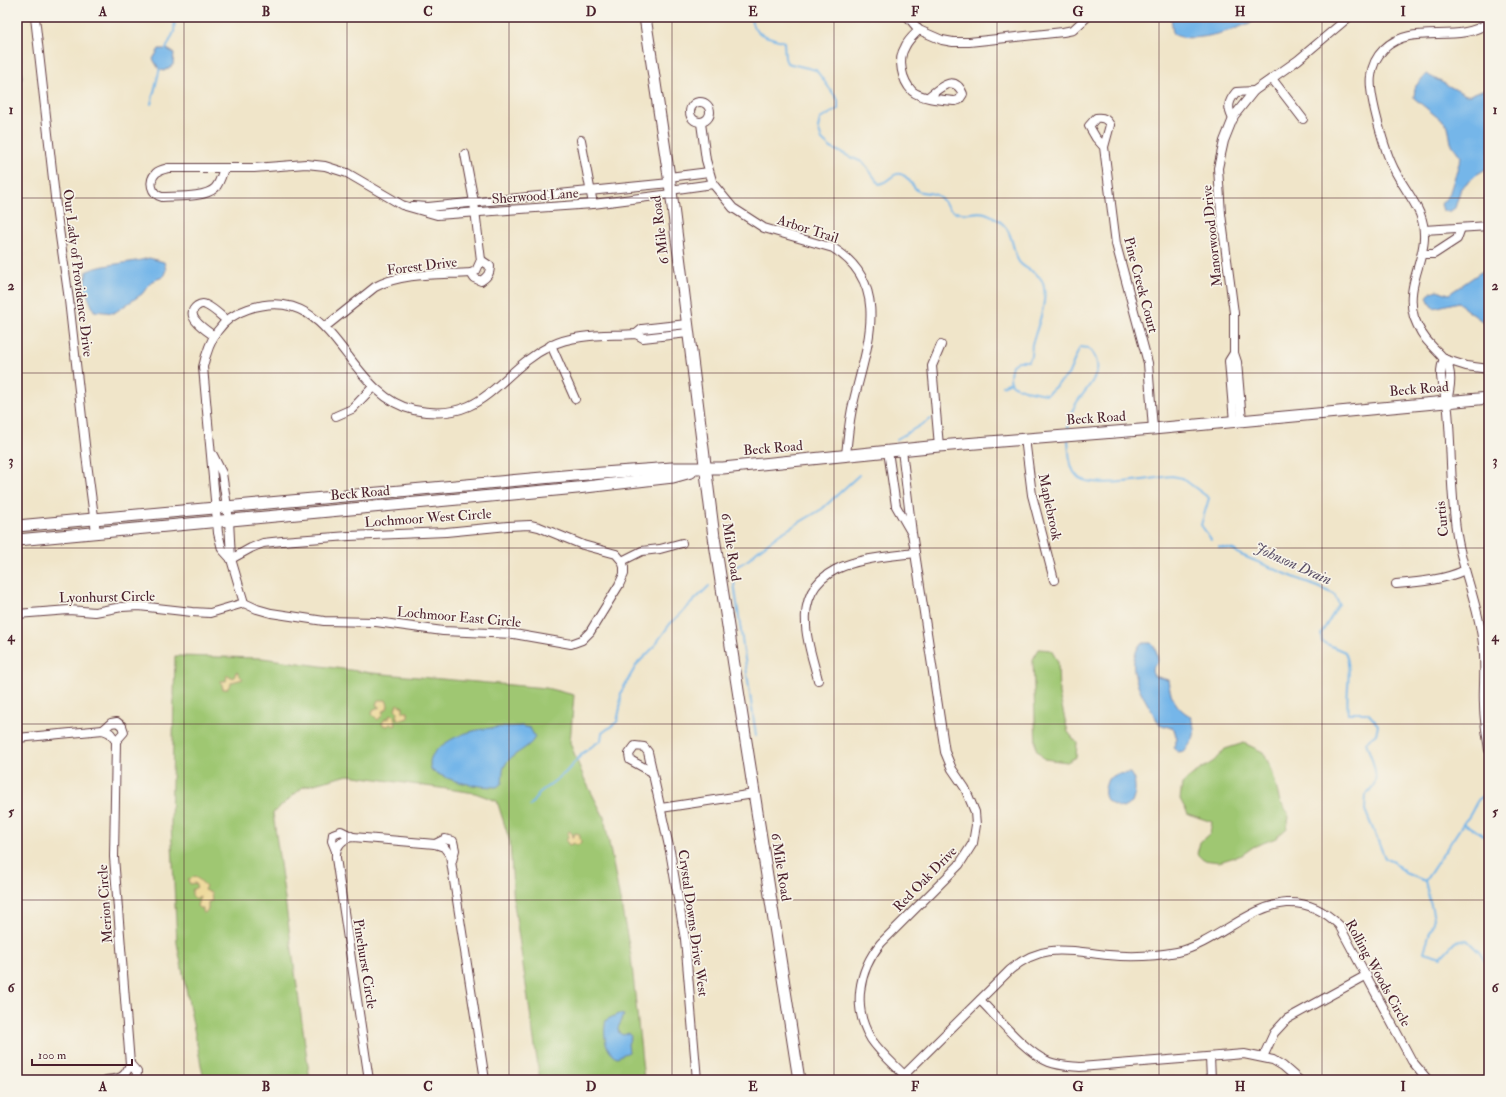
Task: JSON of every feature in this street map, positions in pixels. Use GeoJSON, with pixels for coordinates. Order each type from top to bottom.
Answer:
{"type":"FeatureCollection","features":[{"type":"Feature","properties":{"kind":"main road","name":"6 Mile Road"},"geometry":{"type":"LineString","coordinates":[[645,17],[670,186],[713,530],[799,1080]]}},
{"type":"Feature","properties":{"kind":"main road","name":"Beck Road"},"geometry":{"type":"LineString","coordinates":[[17,526],[576,475],[672,468],[706,468],[1026,438],[1153,429],[1489,398]]}},
{"type":"Feature","properties":{"kind":"main road","name":"Beck Road"},"geometry":{"type":"LineString","coordinates":[[17,540],[577,488],[673,477],[706,468]]}},
{"type":"Feature","properties":{"kind":"street","name":"Our Lady of Providence Drive"},"geometry":{"type":"LineString","coordinates":[[35,17],[57,215],[69,300],[96,532]]}},
{"type":"Feature","properties":{"kind":"street"},"geometry":{"type":"LineString","coordinates":[[908,17],[919,30],[942,40],[969,42],[1073,30],[1087,17]]}},
{"type":"Feature","properties":{"kind":"street","name":"Manorwood Drive"},"geometry":{"type":"LineString","coordinates":[[1238,421],[1229,361],[1234,353],[1234,313],[1221,214],[1218,168],[1224,141],[1233,119],[1254,92],[1273,80],[1349,17]]}},
{"type":"Feature","properties":{"kind":"street"},"geometry":{"type":"LineString","coordinates":[[1489,22],[1482,28],[1462,34],[1422,35],[1395,41],[1384,49],[1372,68],[1370,83],[1387,151],[1395,171],[1420,214],[1424,230],[1423,254],[1412,287],[1414,316],[1423,336],[1444,359],[1466,366],[1489,369]]}},
{"type":"Feature","properties":{"kind":"street"},"geometry":{"type":"LineString","coordinates":[[919,30],[905,46],[901,59],[901,67],[912,91],[928,97]]}},
{"type":"Feature","properties":{"kind":"street"},"geometry":{"type":"LineString","coordinates":[[1273,80],[1303,119]]}},
{"type":"Feature","properties":{"kind":"street","name":"Manorwood Drive"},"geometry":{"type":"LineString","coordinates":[[1233,119],[1228,110],[1229,101],[1236,92],[1254,92]]}},
{"type":"Feature","properties":{"kind":"street","name":"Arbor Trail"},"geometry":{"type":"LineString","coordinates":[[701,123],[706,160],[713,184],[733,208],[755,224],[775,232],[833,248],[849,260],[862,276],[870,296],[872,314],[848,428],[846,455]]}},
{"type":"Feature","properties":{"kind":"street"},"geometry":{"type":"LineString","coordinates":[[581,140],[594,204]]}},
{"type":"Feature","properties":{"kind":"street","name":"Pine Creek Court"},"geometry":{"type":"LineString","coordinates":[[1104,147],[1116,244],[1148,363],[1153,429]]}},
{"type":"Feature","properties":{"kind":"street"},"geometry":{"type":"LineString","coordinates":[[465,154],[474,202],[481,260],[490,266],[490,272],[487,277],[481,280],[474,278],[471,274]]}},
{"type":"Feature","properties":{"kind":"street","name":"Sherwood Lane"},"geometry":{"type":"LineString","coordinates":[[224,168],[215,188],[206,194],[162,197],[154,191],[151,186],[153,178],[157,172],[168,168],[224,168],[254,168],[306,164],[325,166],[347,173],[402,205],[437,215],[475,214],[594,204],[670,186]]}},
{"type":"Feature","properties":{"kind":"street"},"geometry":{"type":"LineString","coordinates":[[670,186],[709,172]]}},
{"type":"Feature","properties":{"kind":"street"},"geometry":{"type":"LineString","coordinates":[[670,186],[713,184]]}},
{"type":"Feature","properties":{"kind":"street","name":"Sherwood Lane"},"geometry":{"type":"LineString","coordinates":[[402,205],[428,207],[670,186]]}},
{"type":"Feature","properties":{"kind":"street"},"geometry":{"type":"LineString","coordinates":[[1424,230],[1489,226]]}},
{"type":"Feature","properties":{"kind":"street"},"geometry":{"type":"LineString","coordinates":[[1423,254],[1434,254],[1457,239],[1461,228]]}},
{"type":"Feature","properties":{"kind":"street","name":"Forest Drive"},"geometry":{"type":"LineString","coordinates":[[325,327],[375,287],[384,282],[404,278],[471,274],[476,271],[481,260]]}},
{"type":"Feature","properties":{"kind":"street"},"geometry":{"type":"LineString","coordinates":[[214,336],[194,318],[193,313],[195,307],[200,304],[205,304],[226,320]]}},
{"type":"Feature","properties":{"kind":"street"},"geometry":{"type":"LineString","coordinates":[[231,559],[222,550],[222,508],[211,453],[203,381],[203,367],[207,348],[214,336],[226,320],[240,311],[262,304],[289,304],[307,313],[325,327],[373,387],[399,406],[432,413],[454,411],[487,396],[535,355],[551,345],[578,337],[636,334],[643,338],[687,328]]}},
{"type":"Feature","properties":{"kind":"street"},"geometry":{"type":"LineString","coordinates":[[551,345],[574,399]]}},
{"type":"Feature","properties":{"kind":"street"},"geometry":{"type":"LineString","coordinates":[[939,446],[932,366],[941,345]]}},
{"type":"Feature","properties":{"kind":"street","name":"Curtis"},"geometry":{"type":"LineString","coordinates":[[1444,359],[1440,368],[1440,379],[1447,402],[1452,450],[1454,518],[1465,570],[1474,595],[1486,657],[1484,707],[1489,750]]}},
{"type":"Feature","properties":{"kind":"street"},"geometry":{"type":"LineString","coordinates":[[336,416],[352,409],[373,387]]}},
{"type":"Feature","properties":{"kind":"street","name":"Maplebrook"},"geometry":{"type":"LineString","coordinates":[[1026,438],[1032,495],[1054,580]]}},
{"type":"Feature","properties":{"kind":"street","name":"Red Oak Drive"},"geometry":{"type":"LineString","coordinates":[[902,450],[912,533],[945,752],[952,769],[971,801],[976,825],[973,843],[963,860],[881,943],[870,958],[863,974],[860,1001],[866,1029],[877,1047],[907,1078]]}},
{"type":"Feature","properties":{"kind":"street","name":"Red Oak Drive"},"geometry":{"type":"LineString","coordinates":[[888,452],[896,506],[912,533]]}},
{"type":"Feature","properties":{"kind":"street"},"geometry":{"type":"LineString","coordinates":[[223,521],[231,559],[244,603]]}},
{"type":"Feature","properties":{"kind":"street","name":"Lochmoor West Circle"},"geometry":{"type":"LineString","coordinates":[[231,559],[257,545],[282,541],[349,536],[446,532],[530,525],[539,527],[583,545],[616,554],[622,561]]}},
{"type":"Feature","properties":{"kind":"street"},"geometry":{"type":"LineString","coordinates":[[622,561],[642,551],[660,550],[682,543]]}},
{"type":"Feature","properties":{"kind":"street"},"geometry":{"type":"LineString","coordinates":[[818,680],[806,628],[808,606],[816,588],[828,574],[850,563],[915,553]]}},
{"type":"Feature","properties":{"kind":"street","name":"Lochmoor East Circle"},"geometry":{"type":"LineString","coordinates":[[244,603],[271,613],[324,621],[376,622],[443,631],[514,634],[571,644],[582,640],[590,632],[619,585],[624,574],[622,561]]}},
{"type":"Feature","properties":{"kind":"street"},"geometry":{"type":"LineString","coordinates":[[1396,584],[1440,578],[1454,575],[1465,570]]}},
{"type":"Feature","properties":{"kind":"street","name":"Lyonhurst Circle"},"geometry":{"type":"LineString","coordinates":[[17,614],[69,610],[95,612],[122,607],[139,606],[192,612],[210,612],[244,603]]}},
{"type":"Feature","properties":{"kind":"street","name":"Merion Circle"},"geometry":{"type":"LineString","coordinates":[[17,738],[103,730],[111,723],[117,722],[122,726],[124,732],[116,742],[114,857],[130,1064],[137,1072],[136,1080]]}},
{"type":"Feature","properties":{"kind":"street"},"geometry":{"type":"LineString","coordinates":[[103,730],[110,733],[116,742]]}},
{"type":"Feature","properties":{"kind":"street","name":"Crystal Downs Drive West"},"geometry":{"type":"LineString","coordinates":[[652,772],[661,808],[685,939],[698,1080]]}},
{"type":"Feature","properties":{"kind":"street"},"geometry":{"type":"LineString","coordinates":[[661,808],[754,794]]}},
{"type":"Feature","properties":{"kind":"street","name":"Pinehurst Circle"},"geometry":{"type":"LineString","coordinates":[[369,1080],[336,851],[342,841],[353,837],[435,844],[446,850],[452,861],[485,1080]]}},
{"type":"Feature","properties":{"kind":"street","name":"Rolling Woods Circle"},"geometry":{"type":"LineString","coordinates":[[907,1078],[980,1000],[1016,965],[1039,953],[1068,949],[1121,956],[1177,952],[1192,947],[1265,909],[1287,904],[1311,907],[1332,919],[1344,932],[1412,1061],[1428,1080]]}},
{"type":"Feature","properties":{"kind":"street"},"geometry":{"type":"LineString","coordinates":[[1264,1057],[1274,1033],[1287,1019],[1367,975]]}},
{"type":"Feature","properties":{"kind":"street"},"geometry":{"type":"LineString","coordinates":[[980,1000],[1031,1050],[1043,1059],[1056,1064],[1080,1066],[1244,1054],[1264,1057],[1283,1066],[1299,1080]]}},
{"type":"Feature","properties":{"kind":"street"},"geometry":{"type":"LineString","coordinates":[[1210,1057],[1211,1080]]}},
{"type":"Feature","properties":{"kind":"street"},"geometry":{"type":"LineString","coordinates":[[106,1080],[120,1079],[126,1074],[130,1064]]}},
{"type":"Feature","properties":{"kind":"street"},"geometry":{"type":"LineString","coordinates":[[17,1070],[18,1080]]}},
{"type":"Feature","properties":{"kind":"green space"},"geometry":{"type":"Polygon","coordinates":[[[1039,649],[1051,650],[1058,662],[1059,694],[1068,732],[1077,743],[1076,757],[1067,762],[1044,759],[1036,749],[1033,659],[1039,649]]]}},
{"type":"Feature","properties":{"kind":"green space"},"geometry":{"type":"Polygon","coordinates":[[[175,656],[262,658],[372,673],[546,688],[574,695],[570,743],[584,778],[604,817],[631,956],[644,1080],[540,1080],[514,904],[510,842],[497,801],[475,793],[348,775],[303,787],[273,813],[310,1080],[204,1080],[177,943],[171,824],[175,656]]]}},
{"type":"Feature","properties":{"kind":"green space"},"geometry":{"type":"Polygon","coordinates":[[[1244,743],[1263,752],[1272,770],[1280,802],[1285,808],[1289,817],[1287,828],[1276,838],[1253,847],[1242,855],[1219,862],[1203,860],[1197,854],[1200,842],[1210,833],[1212,822],[1188,814],[1180,799],[1182,784],[1192,775],[1214,761],[1225,749],[1244,743]]]}},
{"type":"Feature","properties":{"kind":"sand"},"geometry":{"type":"Polygon","coordinates":[[[236,672],[239,673],[243,679],[232,682],[227,689],[223,689],[221,681],[226,681],[227,675],[234,678],[236,672]]]}},
{"type":"Feature","properties":{"kind":"sand"},"geometry":{"type":"Polygon","coordinates":[[[378,700],[386,700],[388,705],[387,709],[382,712],[383,714],[378,720],[372,714],[374,709],[380,707],[376,705],[378,700]]]}},
{"type":"Feature","properties":{"kind":"sand"},"geometry":{"type":"Polygon","coordinates":[[[397,704],[403,707],[403,712],[408,712],[408,718],[401,720],[397,719],[397,714],[399,713],[395,709],[397,704]]]}},
{"type":"Feature","properties":{"kind":"sand"},"geometry":{"type":"Polygon","coordinates":[[[392,714],[396,725],[393,726],[391,723],[388,726],[383,725],[382,723],[386,718],[389,719],[389,716],[392,714]]]}},
{"type":"Feature","properties":{"kind":"sand"},"geometry":{"type":"Polygon","coordinates":[[[570,831],[573,838],[575,833],[579,834],[581,842],[577,846],[574,843],[569,845],[566,841],[568,832],[570,831]]]}},
{"type":"Feature","properties":{"kind":"sand"},"geometry":{"type":"Polygon","coordinates":[[[195,876],[206,886],[204,890],[211,893],[212,901],[208,902],[208,909],[205,913],[203,912],[203,908],[199,908],[197,906],[200,896],[195,899],[192,895],[192,890],[197,887],[195,883],[190,884],[188,880],[195,876]]]}},
{"type":"Feature","properties":{"kind":"water"},"geometry":{"type":"Polygon","coordinates":[[[1171,17],[1263,17],[1243,26],[1218,34],[1193,38],[1173,34],[1171,17]]]}},
{"type":"Feature","properties":{"kind":"water"},"geometry":{"type":"Polygon","coordinates":[[[17,43],[20,48],[22,79],[17,81],[17,43]]]}},
{"type":"Feature","properties":{"kind":"water"},"geometry":{"type":"Polygon","coordinates":[[[159,49],[167,49],[174,53],[173,65],[164,71],[159,69],[153,59],[159,49]]]}},
{"type":"Feature","properties":{"kind":"water"},"geometry":{"type":"Polygon","coordinates":[[[1426,74],[1466,95],[1470,95],[1489,87],[1489,167],[1476,175],[1461,188],[1455,208],[1449,212],[1443,211],[1441,204],[1449,195],[1461,157],[1451,143],[1448,126],[1414,98],[1415,87],[1426,74]]]}},
{"type":"Feature","properties":{"kind":"water"},"geometry":{"type":"Polygon","coordinates":[[[149,258],[164,262],[166,270],[163,277],[152,281],[142,294],[114,313],[94,311],[84,287],[87,271],[102,266],[149,258]]]}},
{"type":"Feature","properties":{"kind":"water"},"geometry":{"type":"Polygon","coordinates":[[[1489,271],[1489,326],[1464,308],[1459,302],[1434,308],[1431,306],[1427,297],[1431,292],[1437,290],[1449,294],[1481,272],[1489,271]]]}},
{"type":"Feature","properties":{"kind":"water"},"geometry":{"type":"Polygon","coordinates":[[[1141,643],[1151,643],[1156,649],[1158,661],[1153,668],[1152,672],[1154,676],[1168,680],[1174,701],[1185,713],[1190,716],[1194,727],[1194,734],[1185,751],[1178,752],[1173,748],[1177,739],[1174,729],[1159,724],[1142,695],[1134,674],[1135,653],[1141,643]]]}},
{"type":"Feature","properties":{"kind":"water"},"geometry":{"type":"Polygon","coordinates":[[[522,726],[530,728],[535,737],[528,745],[507,762],[503,769],[502,783],[497,787],[480,786],[454,781],[431,770],[431,757],[440,747],[450,740],[469,732],[479,730],[522,726]]]}},
{"type":"Feature","properties":{"kind":"water"},"geometry":{"type":"Polygon","coordinates":[[[1130,773],[1134,780],[1135,787],[1132,803],[1123,808],[1108,802],[1105,795],[1105,790],[1108,779],[1117,774],[1130,773]]]}},
{"type":"Feature","properties":{"kind":"water"},"geometry":{"type":"Polygon","coordinates":[[[618,1014],[624,1015],[618,1028],[619,1033],[623,1035],[629,1033],[631,1037],[628,1044],[629,1052],[617,1057],[609,1051],[605,1030],[606,1020],[618,1014]]]}},
{"type":"Feature","properties":{"kind":"waterway"},"geometry":{"type":"LineString","coordinates":[[165,51],[174,32],[175,17]]}},
{"type":"Feature","properties":{"kind":"waterway","name":"Johnson Drain"},"geometry":{"type":"LineString","coordinates":[[751,17],[752,24],[758,32],[767,37],[784,42],[785,58],[787,63],[816,70],[838,100],[838,109],[820,119],[818,128],[822,140],[831,148],[864,163],[879,184],[896,174],[903,175],[918,191],[935,194],[948,208],[953,211],[962,213],[985,213],[1003,224],[1009,233],[1018,260],[1022,266],[1041,279],[1045,294],[1040,321],[1032,344],[1031,357],[1028,361],[1018,361],[1012,365],[1010,372],[1012,384],[1015,387],[1047,394],[1068,375],[1080,347],[1088,348],[1097,363],[1095,377],[1077,402],[1069,420],[1068,432]]}},
{"type":"Feature","properties":{"kind":"waterway"},"geometry":{"type":"LineString","coordinates":[[151,104],[160,68]]}},
{"type":"Feature","properties":{"kind":"waterway"},"geometry":{"type":"LineString","coordinates":[[1002,386],[1011,382]]}},
{"type":"Feature","properties":{"kind":"waterway"},"geometry":{"type":"LineString","coordinates":[[897,439],[931,419]]}},
{"type":"Feature","properties":{"kind":"waterway","name":"Johnson Drain"},"geometry":{"type":"LineString","coordinates":[[1068,440],[1072,469],[1077,476],[1084,480],[1107,483],[1137,481],[1172,476],[1182,478],[1209,498],[1201,525],[1211,539]]}},
{"type":"Feature","properties":{"kind":"waterway"},"geometry":{"type":"LineString","coordinates":[[756,736],[732,569],[748,560],[757,551],[780,534],[822,509],[859,475]]}},
{"type":"Feature","properties":{"kind":"waterway","name":"Johnson Drain"},"geometry":{"type":"LineString","coordinates":[[1219,547],[1234,550],[1241,555],[1334,594],[1339,604],[1321,634],[1322,642],[1345,652],[1349,674],[1347,697],[1348,713],[1368,713],[1378,725],[1376,734],[1366,742],[1376,777],[1372,789],[1366,795],[1365,810],[1385,858],[1394,862],[1405,873],[1425,881]]}},
{"type":"Feature","properties":{"kind":"waterway"},"geometry":{"type":"LineString","coordinates":[[530,806],[539,793],[565,773],[583,753],[601,740],[602,733],[617,722],[621,692],[637,664],[652,649],[670,624],[709,586]]}},
{"type":"Feature","properties":{"kind":"waterway"},"geometry":{"type":"LineString","coordinates":[[1425,881],[1471,814],[1477,801],[1484,795],[1489,794]]}},
{"type":"Feature","properties":{"kind":"waterway"},"geometry":{"type":"LineString","coordinates":[[1463,824],[1474,829],[1489,840]]}},
{"type":"Feature","properties":{"kind":"waterway","name":"Johnson Drain"},"geometry":{"type":"LineString","coordinates":[[1425,881],[1434,918],[1424,952],[1441,957],[1455,942],[1467,940],[1479,952],[1489,967]]}}]}
